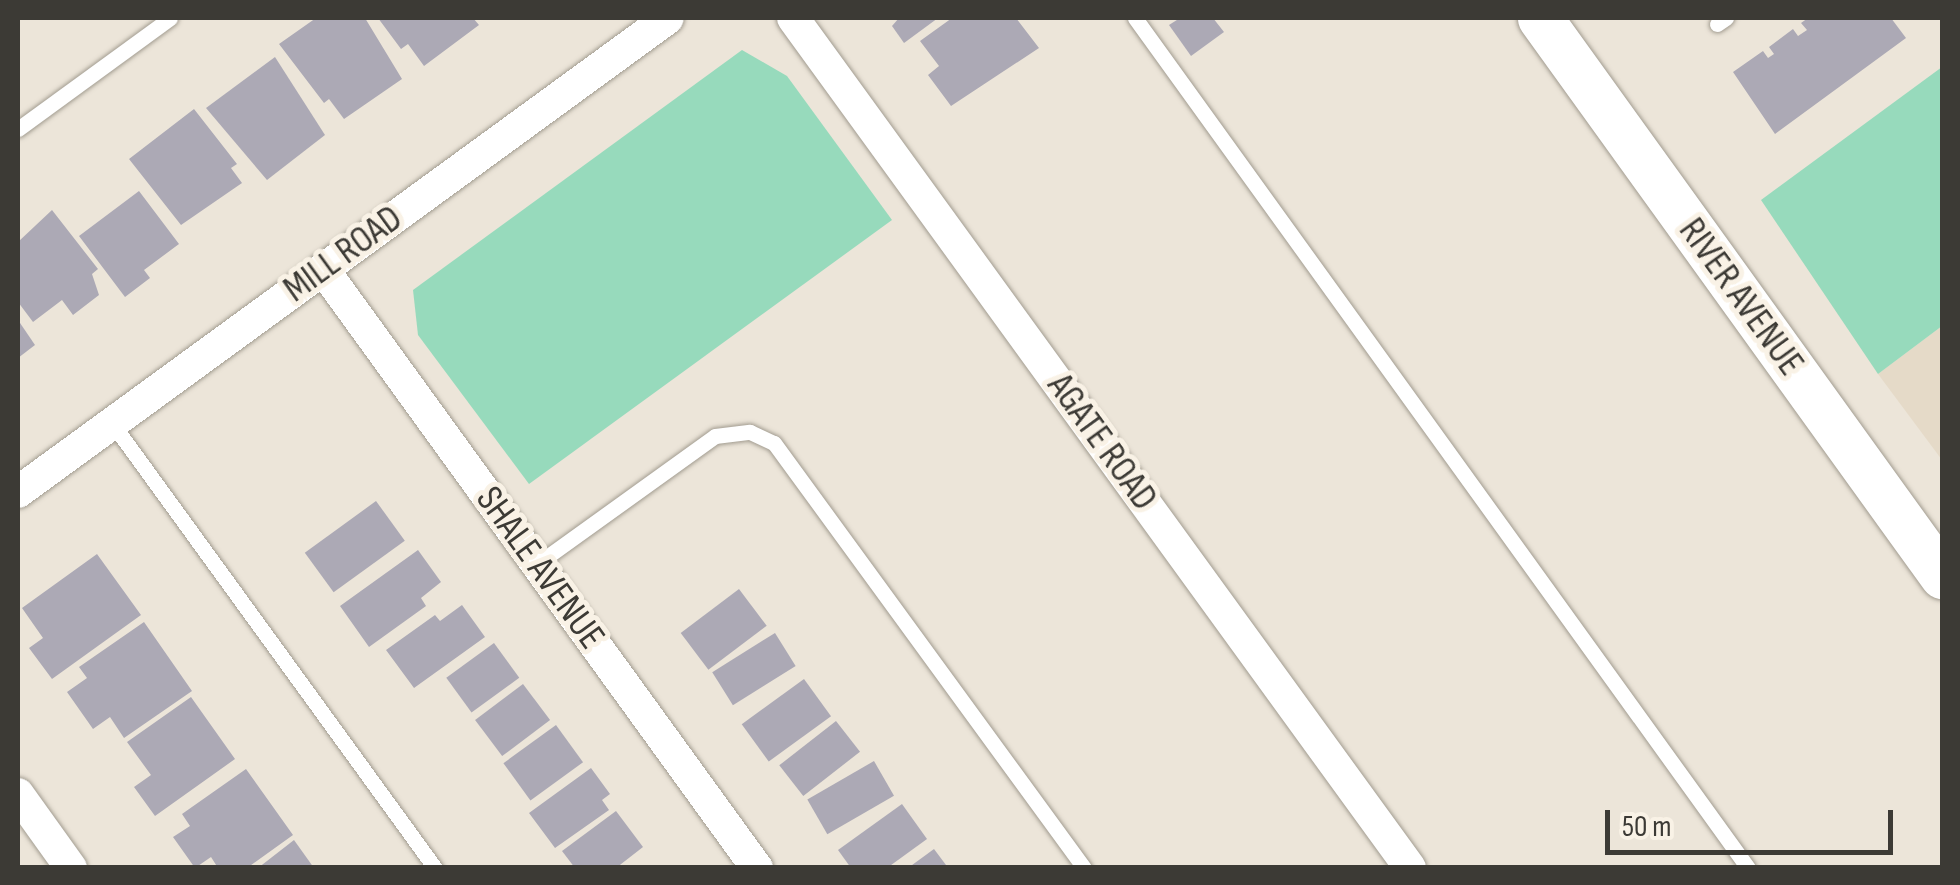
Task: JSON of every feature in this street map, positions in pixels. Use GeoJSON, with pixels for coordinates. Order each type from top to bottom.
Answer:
{"type":"FeatureCollection","features":[{"type":"Feature","properties":{"kind":"street","name":"MILL ROAD"},"geometry":{"type":"LineString","coordinates":[[18,492],[668,18]]}},
{"type":"Feature","properties":{"kind":"street","name":"AGATE ROAD"},"geometry":{"type":"LineString","coordinates":[[793,18],[1410,868]]}},
{"type":"Feature","properties":{"kind":"street","name":"RIVER AVENUE"},"geometry":{"type":"LineString","coordinates":[[1540,18],[1942,576]]}},
{"type":"Feature","properties":{"kind":"street","name":"SHALE AVENUE"},"geometry":{"type":"LineString","coordinates":[[323,269],[757,868]]}},
{"type":"Feature","properties":{"kind":"street"},"geometry":{"type":"LineString","coordinates":[[18,794],[71,868]]}},
{"type":"Feature","properties":{"kind":"lane"},"geometry":{"type":"LineString","coordinates":[[18,129],[170,18]]}},
{"type":"Feature","properties":{"kind":"lane"},"geometry":{"type":"LineString","coordinates":[[1135,18],[1748,868]]}},
{"type":"Feature","properties":{"kind":"lane"},"geometry":{"type":"LineString","coordinates":[[112,423],[436,868]]}},
{"type":"Feature","properties":{"kind":"lane"},"geometry":{"type":"LineString","coordinates":[[537,564],[714,436],[750,432],[774,443],[1084,868]]}},
{"type":"Feature","properties":{"kind":"shaded area"},"geometry":{"type":"Polygon","coordinates":[[[1942,326],[1942,460],[1878,374],[1942,326]]]}},
{"type":"Feature","properties":{"kind":"green space"},"geometry":{"type":"Polygon","coordinates":[[[742,50],[787,76],[892,220],[529,484],[418,335],[413,290],[742,50]]]}},
{"type":"Feature","properties":{"kind":"green space"},"geometry":{"type":"Polygon","coordinates":[[[1942,67],[1942,326],[1878,374],[1761,200],[1942,67]]]}},
{"type":"Feature","properties":{"kind":"building"},"geometry":{"type":"Polygon","coordinates":[[[316,18],[365,18],[402,79],[344,119],[329,99],[324,103],[279,44],[316,18]]]}},
{"type":"Feature","properties":{"kind":"building"},"geometry":{"type":"Polygon","coordinates":[[[378,18],[473,18],[479,25],[424,66],[408,44],[401,49],[378,18]]]}},
{"type":"Feature","properties":{"kind":"building"},"geometry":{"type":"Polygon","coordinates":[[[899,18],[938,18],[904,43],[892,26],[899,18]]]}},
{"type":"Feature","properties":{"kind":"building"},"geometry":{"type":"Polygon","coordinates":[[[952,18],[1016,18],[1039,48],[951,106],[928,75],[939,66],[920,41],[952,18]]]}},
{"type":"Feature","properties":{"kind":"building"},"geometry":{"type":"Polygon","coordinates":[[[1180,18],[1213,18],[1224,32],[1191,56],[1169,25],[1180,18]]]}},
{"type":"Feature","properties":{"kind":"building"},"geometry":{"type":"Polygon","coordinates":[[[1808,18],[1891,18],[1906,38],[1775,134],[1733,72],[1763,51],[1768,58],[1774,54],[1769,47],[1793,29],[1798,36],[1807,30],[1801,23],[1808,18]]]}},
{"type":"Feature","properties":{"kind":"building"},"geometry":{"type":"Polygon","coordinates":[[[275,57],[325,135],[267,180],[206,108],[275,57]]]}},
{"type":"Feature","properties":{"kind":"building"},"geometry":{"type":"Polygon","coordinates":[[[194,109],[237,164],[231,168],[242,183],[181,225],[129,159],[194,109]]]}},
{"type":"Feature","properties":{"kind":"building"},"geometry":{"type":"Polygon","coordinates":[[[139,191],[179,244],[144,270],[150,278],[125,297],[79,236],[139,191]]]}},
{"type":"Feature","properties":{"kind":"building"},"geometry":{"type":"Polygon","coordinates":[[[52,210],[98,269],[92,274],[99,295],[73,315],[62,300],[33,322],[18,302],[18,242],[52,210]]]}},
{"type":"Feature","properties":{"kind":"building"},"geometry":{"type":"Polygon","coordinates":[[[18,320],[35,345],[18,358],[18,320]]]}},
{"type":"Feature","properties":{"kind":"building"},"geometry":{"type":"Polygon","coordinates":[[[376,501],[405,541],[334,592],[305,553],[376,501]]]}},
{"type":"Feature","properties":{"kind":"building"},"geometry":{"type":"Polygon","coordinates":[[[418,550],[441,582],[421,598],[426,606],[369,647],[340,606],[418,550]]]}},
{"type":"Feature","properties":{"kind":"building"},"geometry":{"type":"Polygon","coordinates":[[[97,554],[141,615],[52,679],[29,648],[43,638],[22,608],[97,554]]]}},
{"type":"Feature","properties":{"kind":"building"},"geometry":{"type":"Polygon","coordinates":[[[739,589],[767,626],[708,670],[681,633],[739,589]]]}},
{"type":"Feature","properties":{"kind":"building"},"geometry":{"type":"Polygon","coordinates":[[[462,605],[485,637],[414,688],[386,650],[435,615],[440,621],[462,605]]]}},
{"type":"Feature","properties":{"kind":"building"},"geometry":{"type":"Polygon","coordinates":[[[144,622],[192,691],[124,738],[110,717],[93,729],[67,692],[87,678],[79,667],[144,622]]]}},
{"type":"Feature","properties":{"kind":"building"},"geometry":{"type":"Polygon","coordinates":[[[775,633],[796,666],[733,705],[712,672],[775,633]]]}},
{"type":"Feature","properties":{"kind":"building"},"geometry":{"type":"Polygon","coordinates":[[[494,643],[519,678],[472,712],[446,678],[494,643]]]}},
{"type":"Feature","properties":{"kind":"building"},"geometry":{"type":"Polygon","coordinates":[[[804,679],[831,716],[769,761],[742,724],[804,679]]]}},
{"type":"Feature","properties":{"kind":"building"},"geometry":{"type":"Polygon","coordinates":[[[523,684],[550,720],[502,756],[475,720],[523,684]]]}},
{"type":"Feature","properties":{"kind":"building"},"geometry":{"type":"Polygon","coordinates":[[[191,697],[235,759],[155,816],[134,787],[151,775],[127,742],[191,697]]]}},
{"type":"Feature","properties":{"kind":"building"},"geometry":{"type":"Polygon","coordinates":[[[836,721],[860,752],[803,796],[779,765],[836,721]]]}},
{"type":"Feature","properties":{"kind":"building"},"geometry":{"type":"Polygon","coordinates":[[[556,725],[583,762],[530,800],[503,763],[556,725]]]}},
{"type":"Feature","properties":{"kind":"building"},"geometry":{"type":"Polygon","coordinates":[[[874,761],[894,796],[827,834],[807,800],[874,761]]]}},
{"type":"Feature","properties":{"kind":"building"},"geometry":{"type":"Polygon","coordinates":[[[591,768],[610,794],[602,800],[609,810],[555,848],[529,813],[591,768]]]}},
{"type":"Feature","properties":{"kind":"building"},"geometry":{"type":"Polygon","coordinates":[[[246,769],[293,835],[247,868],[218,868],[211,857],[195,868],[173,837],[190,826],[182,814],[246,769]]]}},
{"type":"Feature","properties":{"kind":"building"},"geometry":{"type":"Polygon","coordinates":[[[902,804],[927,839],[887,868],[851,868],[838,850],[902,804]]]}},
{"type":"Feature","properties":{"kind":"building"},"geometry":{"type":"Polygon","coordinates":[[[616,811],[643,847],[616,868],[575,868],[562,851],[616,811]]]}},
{"type":"Feature","properties":{"kind":"building"},"geometry":{"type":"Polygon","coordinates":[[[294,840],[314,868],[258,868],[294,840]]]}},
{"type":"Feature","properties":{"kind":"building"},"geometry":{"type":"Polygon","coordinates":[[[934,849],[946,865],[908,868],[934,849]]]}}]}
